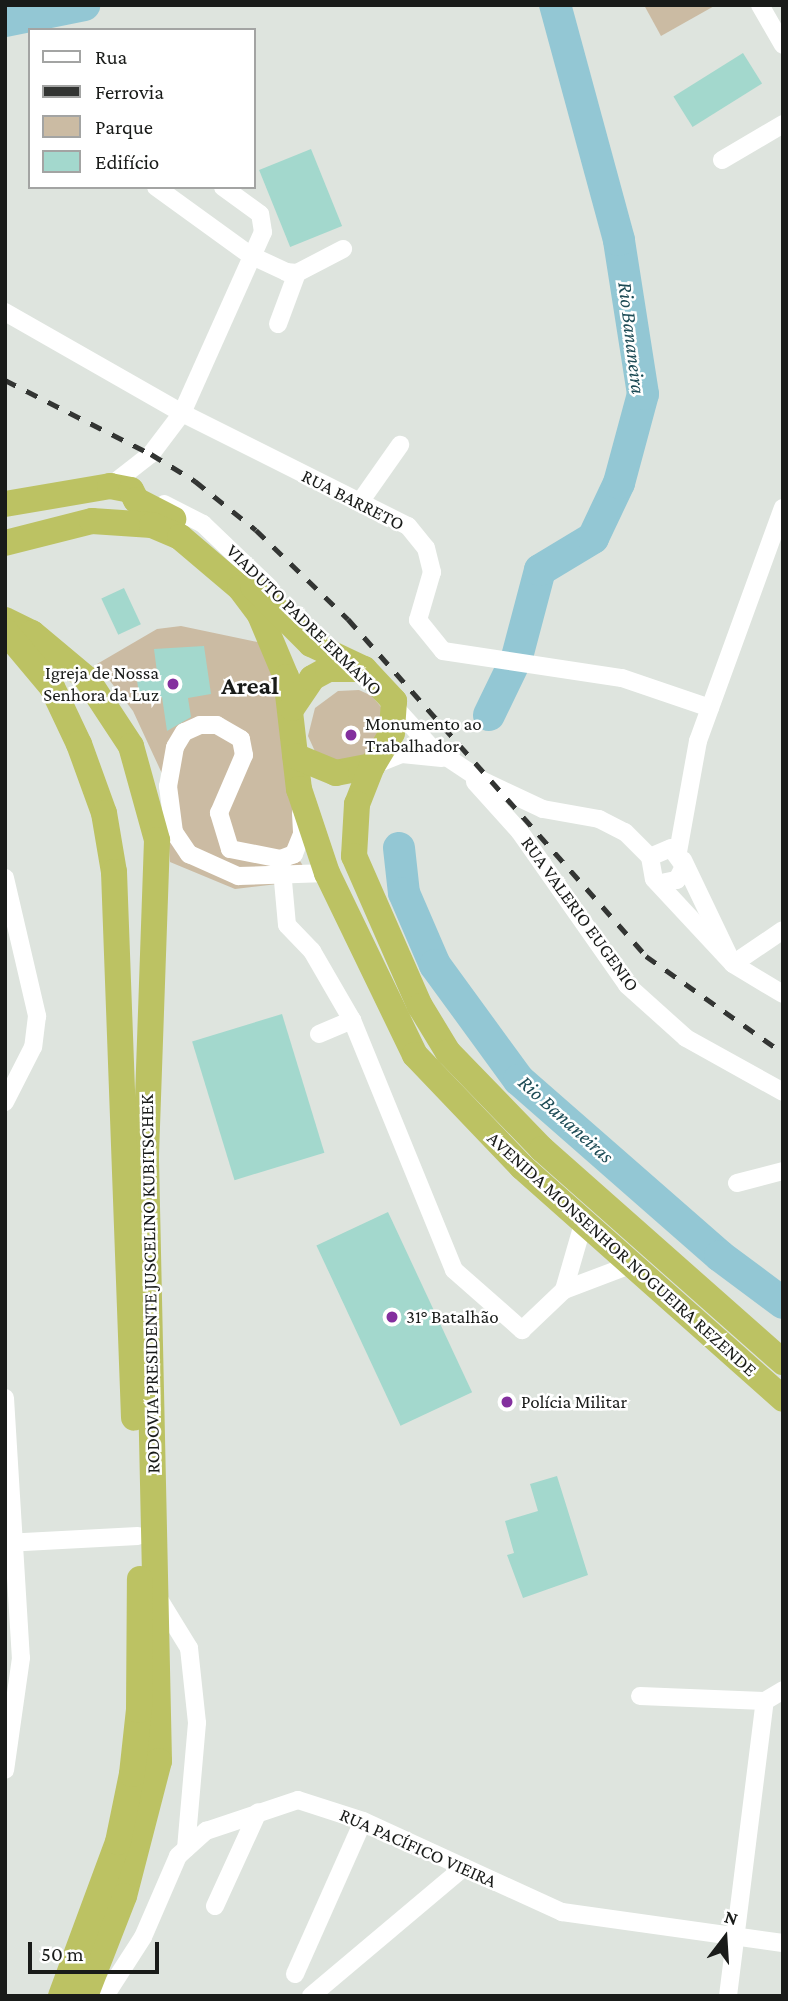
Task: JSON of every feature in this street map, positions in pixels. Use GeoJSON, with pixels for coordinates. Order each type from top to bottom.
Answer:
{"type":"FeatureCollection","features":[{"type":"Feature","properties":{"kind":"highway"},"geometry":{"type":"LineString","coordinates":[[5,543],[92,521],[125,499]]}},
{"type":"Feature","properties":{"kind":"highway"},"geometry":{"type":"LineString","coordinates":[[5,504],[125,499],[208,540],[311,645],[364,669],[394,701],[392,733],[372,766],[336,773],[295,756]]}},
{"type":"Feature","properties":{"kind":"highway","name":"AVENIDA MONSENHOR NOGUEIRA REZENDE"},"geometry":{"type":"LineString","coordinates":[[125,499],[180,537],[240,588],[260,615],[286,677],[292,708],[299,789],[327,873],[415,1055],[522,1167],[783,1399]]}},
{"type":"Feature","properties":{"kind":"highway","name":"RODOVIA PRESIDENTE JUSCELINO KUBITSCHEK"},"geometry":{"type":"LineString","coordinates":[[5,620],[32,633],[87,679],[131,746],[156,840],[146,1160],[159,1761],[124,1896],[85,1996]]}},
{"type":"Feature","properties":{"kind":"highway","name":"RODOVIA PRESIDENTE JUSCELINO KUBITSCHEK"},"geometry":{"type":"LineString","coordinates":[[5,631],[51,687],[79,744],[104,813],[114,872],[138,1536],[139,1710],[132,1774],[110,1867],[61,1996]]}},
{"type":"Feature","properties":{"kind":"highway"},"geometry":{"type":"LineString","coordinates":[[292,708],[299,691],[328,669],[364,669]]}},
{"type":"Feature","properties":{"kind":"highway","name":"AVENIDA MONSENHOR NOGUEIRA REZENDE"},"geometry":{"type":"LineString","coordinates":[[372,766],[352,829],[362,881],[448,1052],[542,1149],[783,1362]]}},
{"type":"Feature","properties":{"kind":"highway"},"geometry":{"type":"LineString","coordinates":[[522,1167],[542,1149]]}},
{"type":"Feature","properties":{"kind":"highway"},"geometry":{"type":"LineString","coordinates":[[719,1341],[737,1321]]}},
{"type":"Feature","properties":{"kind":"street"},"geometry":{"type":"LineString","coordinates":[[760,5],[783,45]]}},
{"type":"Feature","properties":{"kind":"street"},"geometry":{"type":"LineString","coordinates":[[722,160],[783,124]]}},
{"type":"Feature","properties":{"kind":"street"},"geometry":{"type":"LineString","coordinates":[[159,189],[250,255],[297,273]]}},
{"type":"Feature","properties":{"kind":"street"},"geometry":{"type":"LineString","coordinates":[[125,499],[150,454],[182,413],[264,221],[225,189]]}},
{"type":"Feature","properties":{"kind":"street"},"geometry":{"type":"LineString","coordinates":[[278,324],[297,273],[343,248]]}},
{"type":"Feature","properties":{"kind":"street","name":"RUA BARRETO"},"geometry":{"type":"LineString","coordinates":[[5,312],[182,413],[408,526],[426,548],[432,572],[418,620],[443,651],[502,664],[622,678],[710,708]]}},
{"type":"Feature","properties":{"kind":"street"},"geometry":{"type":"LineString","coordinates":[[360,502],[400,446]]}},
{"type":"Feature","properties":{"kind":"street","name":"VIADUTO PADRE ERMANO"},"geometry":{"type":"LineString","coordinates":[[125,499],[170,507],[203,524],[430,746],[481,780],[543,809],[599,819],[625,832],[650,857]]}},
{"type":"Feature","properties":{"kind":"street"},"geometry":{"type":"LineString","coordinates":[[661,883],[682,874],[680,855],[687,782],[710,708],[778,534],[783,508]]}},
{"type":"Feature","properties":{"kind":"street","name":"RUA VALERIO EUGENIO"},"geometry":{"type":"LineString","coordinates":[[394,701],[461,766],[520,832],[627,985],[686,1038],[783,1092]]}},
{"type":"Feature","properties":{"kind":"street"},"geometry":{"type":"LineString","coordinates":[[299,789],[302,834],[294,854],[282,866],[238,876],[189,854],[174,832],[168,786],[174,747],[184,732],[217,725],[241,739],[244,755],[219,813],[222,836],[230,849],[282,866],[327,873]]}},
{"type":"Feature","properties":{"kind":"street"},"geometry":{"type":"LineString","coordinates":[[372,766],[417,752],[461,766]]}},
{"type":"Feature","properties":{"kind":"street"},"geometry":{"type":"LineString","coordinates":[[733,964],[680,855],[662,848],[650,857],[649,873],[661,883],[692,925],[733,964],[783,994]]}},
{"type":"Feature","properties":{"kind":"street"},"geometry":{"type":"LineString","coordinates":[[282,866],[288,925],[312,951],[352,1020],[454,1270],[522,1330],[564,1290],[630,1265]]}},
{"type":"Feature","properties":{"kind":"street"},"geometry":{"type":"LineString","coordinates":[[5,878],[37,1016],[33,1047],[5,1102]]}},
{"type":"Feature","properties":{"kind":"street"},"geometry":{"type":"LineString","coordinates":[[733,964],[783,930]]}},
{"type":"Feature","properties":{"kind":"street"},"geometry":{"type":"LineString","coordinates":[[319,1034],[352,1020]]}},
{"type":"Feature","properties":{"kind":"street"},"geometry":{"type":"LineString","coordinates":[[737,1183],[783,1171]]}},
{"type":"Feature","properties":{"kind":"street"},"geometry":{"type":"LineString","coordinates":[[564,1290],[583,1224]]}},
{"type":"Feature","properties":{"kind":"street"},"geometry":{"type":"LineString","coordinates":[[5,1398],[11,1543],[21,1658],[6,1760]]}},
{"type":"Feature","properties":{"kind":"street"},"geometry":{"type":"LineString","coordinates":[[11,1543],[138,1536]]}},
{"type":"Feature","properties":{"kind":"street"},"geometry":{"type":"LineString","coordinates":[[157,1597],[189,1648],[197,1723],[186,1849]]}},
{"type":"Feature","properties":{"kind":"street"},"geometry":{"type":"LineString","coordinates":[[640,1696],[765,1701],[783,1690]]}},
{"type":"Feature","properties":{"kind":"street"},"geometry":{"type":"LineString","coordinates":[[727,1996],[765,1701]]}},
{"type":"Feature","properties":{"kind":"street","name":"RUA PACÍFICO VIEIRA"},"geometry":{"type":"LineString","coordinates":[[105,1996],[143,1937],[159,1892],[186,1849],[206,1831],[298,1800],[363,1821],[562,1912],[783,1943]]}},
{"type":"Feature","properties":{"kind":"street"},"geometry":{"type":"LineString","coordinates":[[215,1906],[257,1812]]}},
{"type":"Feature","properties":{"kind":"street"},"geometry":{"type":"LineString","coordinates":[[295,1974],[363,1821]]}},
{"type":"Feature","properties":{"kind":"street"},"geometry":{"type":"LineString","coordinates":[[311,1996],[464,1867]]}},
{"type":"Feature","properties":{"kind":"green space"},"geometry":{"type":"Polygon","coordinates":[[[644,5],[716,5],[661,36],[644,5]]]}},
{"type":"Feature","properties":{"kind":"green space"},"geometry":{"type":"Polygon","coordinates":[[[181,626],[262,643],[284,710],[300,861],[312,880],[235,889],[170,862],[165,780],[133,711],[97,664],[157,629],[181,626]]]}},
{"type":"Feature","properties":{"kind":"green space"},"geometry":{"type":"Polygon","coordinates":[[[359,690],[372,696],[390,718],[369,768],[318,758],[308,736],[315,708],[338,691],[359,690]]]}},
{"type":"Feature","properties":{"kind":"building"},"geometry":{"type":"Polygon","coordinates":[[[743,53],[762,84],[693,127],[673,96],[743,53]]]}},
{"type":"Feature","properties":{"kind":"building"},"geometry":{"type":"Polygon","coordinates":[[[311,149],[342,226],[290,247],[259,170],[311,149]]]}},
{"type":"Feature","properties":{"kind":"building"},"geometry":{"type":"Polygon","coordinates":[[[124,588],[141,624],[118,635],[101,599],[124,588]]]}},
{"type":"Feature","properties":{"kind":"building","name":"Igreja de Nossa Senhora da Luz"},"geometry":{"type":"Polygon","coordinates":[[[204,646],[211,694],[188,698],[191,717],[167,731],[162,697],[140,700],[136,674],[157,672],[154,649],[204,646]]]}},
{"type":"Feature","properties":{"kind":"building"},"geometry":{"type":"Polygon","coordinates":[[[282,1014],[324,1153],[235,1180],[192,1041],[282,1014]]]}},
{"type":"Feature","properties":{"kind":"building","name":"31° Batalhão"},"geometry":{"type":"Polygon","coordinates":[[[388,1212],[472,1392],[401,1426],[316,1245],[388,1212]]]}},
{"type":"Feature","properties":{"kind":"building"},"geometry":{"type":"Polygon","coordinates":[[[557,1476],[588,1575],[523,1598],[507,1555],[514,1553],[505,1521],[538,1511],[530,1484],[557,1476]]]}},
{"type":"Feature","properties":{"kind":"waterway","name":"Rio Bananeira"},"geometry":{"type":"LineString","coordinates":[[5,21],[84,5]]}},
{"type":"Feature","properties":{"kind":"waterway","name":"Rio Bananeira"},"geometry":{"type":"LineString","coordinates":[[489,715],[517,657],[540,570],[593,538],[619,483],[643,394],[619,240],[555,5]]}},
{"type":"Feature","properties":{"kind":"waterway","name":"Rio Bananeiras"},"geometry":{"type":"LineString","coordinates":[[399,848],[404,893],[435,965],[519,1080],[720,1256],[783,1303]]}},
{"type":"Feature","properties":{"kind":"railway"},"geometry":{"type":"LineString","coordinates":[[5,380],[151,454],[195,481],[256,530],[348,619],[646,956],[783,1053]]}},
{"type":"Feature","properties":{"kind":"place","name":"Igreja de Nossa Senhora da Luz"},"geometry":{"type":"Point","coordinates":[173,684]}},
{"type":"Feature","properties":{"kind":"place","name":"Monumento ao Trabalhador"},"geometry":{"type":"Point","coordinates":[351,735]}},
{"type":"Feature","properties":{"kind":"place","name":"31° Batalhão"},"geometry":{"type":"Point","coordinates":[392,1317]}},
{"type":"Feature","properties":{"kind":"place","name":"Polícia Militar"},"geometry":{"type":"Point","coordinates":[507,1402]}},
{"type":"Feature","properties":{"kind":"district","name":"Areal"},"geometry":{"type":"Point","coordinates":[250,686]}}]}
